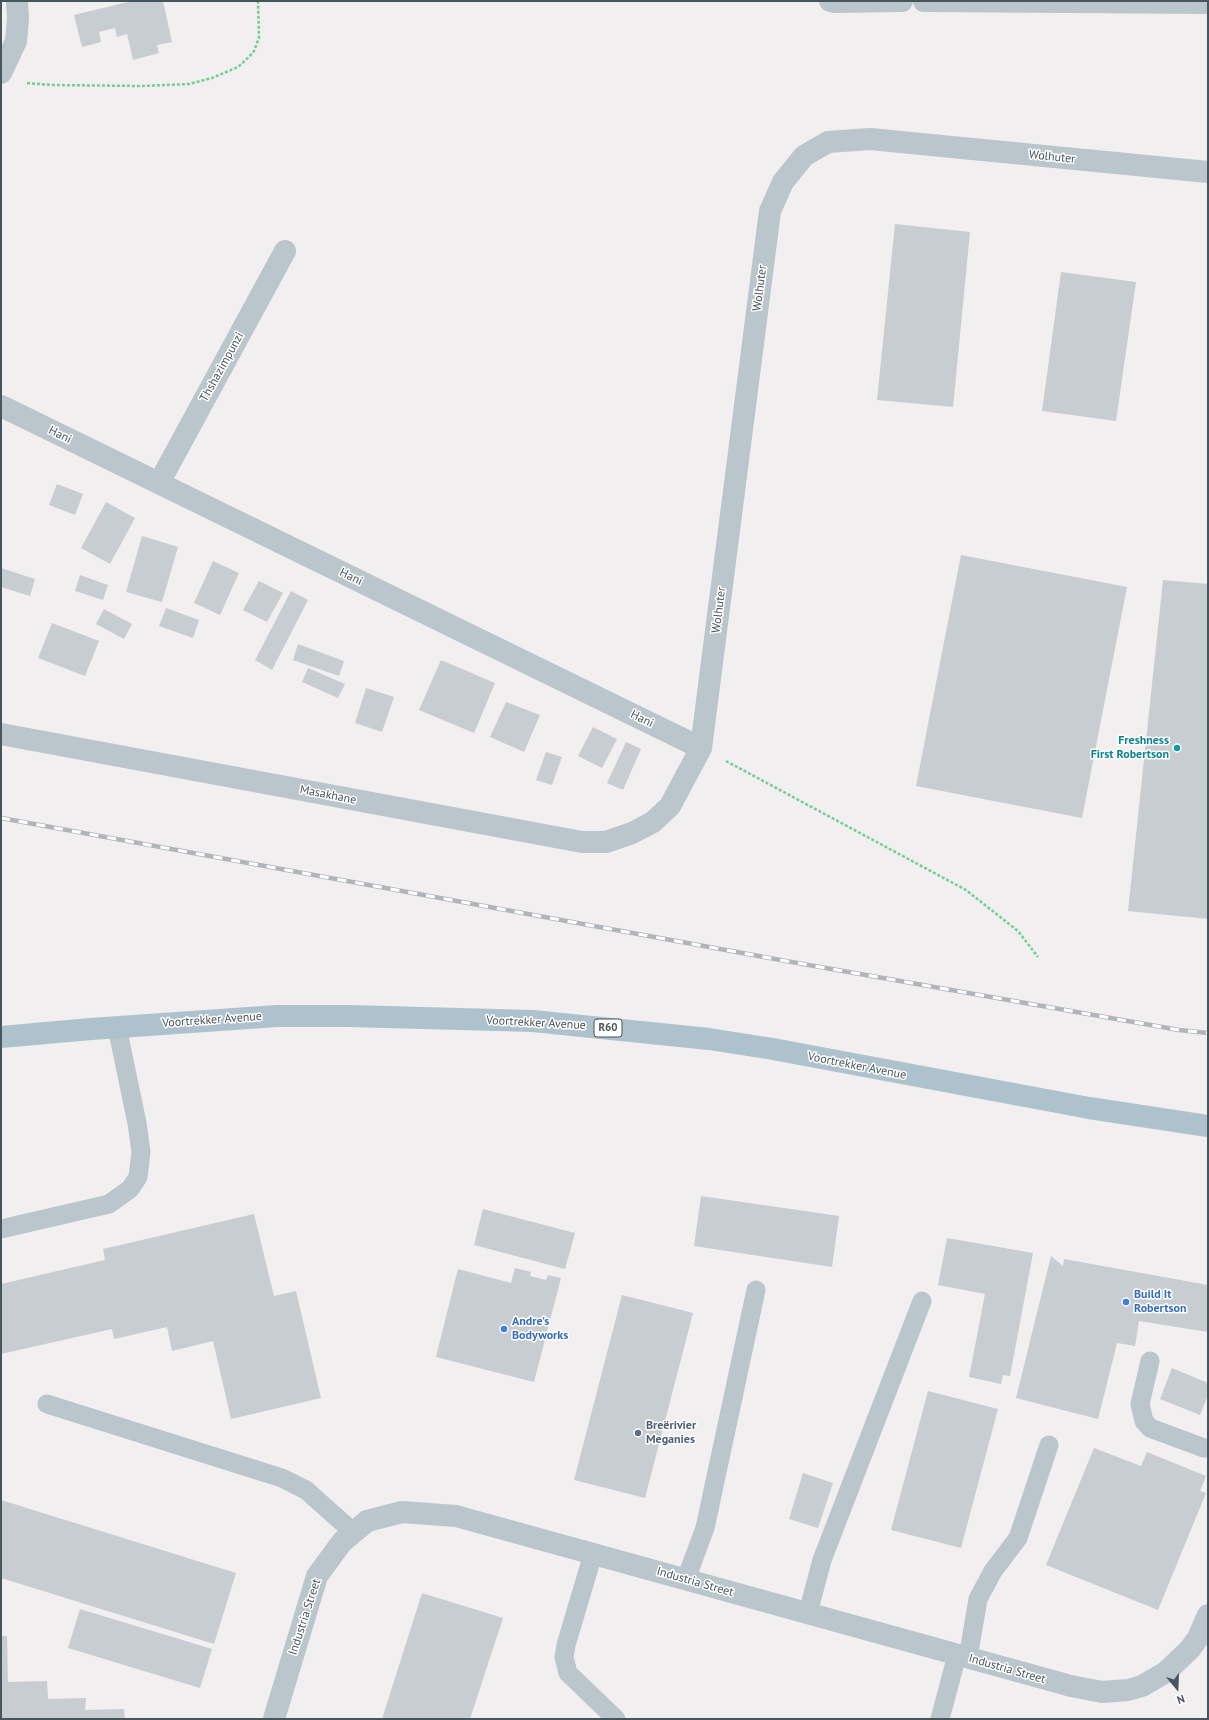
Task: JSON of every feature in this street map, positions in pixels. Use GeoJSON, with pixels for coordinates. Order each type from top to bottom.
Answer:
{"type":"FeatureCollection","features":[{"type":"Feature","properties":{"kind":"main road","name":"Voortrekker Avenue"},"geometry":{"type":"LineString","coordinates":[[1,1038],[117,1027],[277,1016],[349,1016],[533,1021],[709,1039],[773,1049],[1089,1108],[1208,1126]]}},
{"type":"Feature","properties":{"kind":"street"},"geometry":{"type":"LineString","coordinates":[[1,73],[16,41],[18,19],[17,1]]}},
{"type":"Feature","properties":{"kind":"street"},"geometry":{"type":"LineString","coordinates":[[830,1],[902,1]]}},
{"type":"Feature","properties":{"kind":"street"},"geometry":{"type":"LineString","coordinates":[[924,1],[1208,3]]}},
{"type":"Feature","properties":{"kind":"street","name":"Wolhuter"},"geometry":{"type":"LineString","coordinates":[[653,822],[670,806],[701,748],[770,211],[783,182],[804,156],[828,142],[870,139],[1208,172]]}},
{"type":"Feature","properties":{"kind":"street","name":"Thshazimpunzi"},"geometry":{"type":"LineString","coordinates":[[159,483],[285,251]]}},
{"type":"Feature","properties":{"kind":"street","name":"Hani"},"geometry":{"type":"LineString","coordinates":[[1,406],[701,748]]}},
{"type":"Feature","properties":{"kind":"street","name":"Masakhane"},"geometry":{"type":"LineString","coordinates":[[1,734],[582,842],[606,842],[632,833],[653,822]]}},
{"type":"Feature","properties":{"kind":"street","name":"Industria Street"},"geometry":{"type":"LineString","coordinates":[[274,1719],[317,1576],[342,1542],[353,1532],[368,1521],[402,1512],[456,1516],[1086,1690],[1102,1692],[1128,1690],[1153,1680],[1166,1672],[1179,1661],[1198,1638],[1208,1614]]}},
{"type":"Feature","properties":{"kind":"lane"},"geometry":{"type":"LineString","coordinates":[[1,1229],[109,1204],[130,1189],[138,1177],[141,1152],[137,1122],[117,1027]]}},
{"type":"Feature","properties":{"kind":"lane"},"geometry":{"type":"LineString","coordinates":[[686,1579],[705,1528],[756,1290]]}},
{"type":"Feature","properties":{"kind":"lane"},"geometry":{"type":"LineString","coordinates":[[808,1613],[822,1560],[922,1301]]}},
{"type":"Feature","properties":{"kind":"lane"},"geometry":{"type":"LineString","coordinates":[[1150,1361],[1140,1404],[1144,1421],[1150,1428],[1197,1446],[1208,1448]]}},
{"type":"Feature","properties":{"kind":"lane"},"geometry":{"type":"LineString","coordinates":[[48,1404],[282,1478],[306,1490],[353,1532]]}},
{"type":"Feature","properties":{"kind":"lane"},"geometry":{"type":"LineString","coordinates":[[940,1719],[962,1656],[978,1600],[993,1571],[1018,1538],[1049,1445]]}},
{"type":"Feature","properties":{"kind":"lane"},"geometry":{"type":"LineString","coordinates":[[593,1554],[566,1645],[564,1657],[568,1673],[616,1719]]}},
{"type":"Feature","properties":{"kind":"path"},"geometry":{"type":"LineString","coordinates":[[23,83],[52,85],[142,86],[189,84],[212,78],[238,67],[254,51],[259,38],[258,1]]}},
{"type":"Feature","properties":{"kind":"path"},"geometry":{"type":"LineString","coordinates":[[701,748],[966,890],[1018,931],[1038,957]]}},
{"type":"Feature","properties":{"kind":"building"},"geometry":{"type":"Polygon","coordinates":[[[132,1],[163,1],[172,42],[157,45],[159,53],[133,60],[127,34],[117,37],[115,28],[99,32],[101,42],[82,47],[74,15],[132,1]]]}},
{"type":"Feature","properties":{"kind":"building"},"geometry":{"type":"Polygon","coordinates":[[[895,224],[970,232],[953,407],[877,400],[895,224]]]}},
{"type":"Feature","properties":{"kind":"building"},"geometry":{"type":"Polygon","coordinates":[[[1061,272],[1136,282],[1116,421],[1042,411],[1061,272]]]}},
{"type":"Feature","properties":{"kind":"building"},"geometry":{"type":"Polygon","coordinates":[[[57,484],[83,494],[75,515],[49,505],[57,484]]]}},
{"type":"Feature","properties":{"kind":"building"},"geometry":{"type":"Polygon","coordinates":[[[106,502],[135,518],[110,564],[81,548],[106,502]]]}},
{"type":"Feature","properties":{"kind":"building"},"geometry":{"type":"Polygon","coordinates":[[[142,536],[178,547],[162,602],[126,592],[142,536]]]}},
{"type":"Feature","properties":{"kind":"building"},"geometry":{"type":"Polygon","coordinates":[[[961,555],[1127,587],[1082,818],[916,786],[961,555]]]}},
{"type":"Feature","properties":{"kind":"building"},"geometry":{"type":"Polygon","coordinates":[[[213,561],[239,573],[220,615],[194,603],[213,561]]]}},
{"type":"Feature","properties":{"kind":"building"},"geometry":{"type":"Polygon","coordinates":[[[1,568],[35,579],[30,596],[1,587],[1,568]]]}},
{"type":"Feature","properties":{"kind":"building"},"geometry":{"type":"Polygon","coordinates":[[[80,575],[108,585],[103,600],[75,591],[80,575]]]}},
{"type":"Feature","properties":{"kind":"building","name":"Freshness First Robertson"},"geometry":{"type":"Polygon","coordinates":[[[1163,580],[1208,584],[1208,919],[1128,911],[1163,580]]]}},
{"type":"Feature","properties":{"kind":"building"},"geometry":{"type":"Polygon","coordinates":[[[259,581],[283,593],[267,622],[243,610],[259,581]]]}},
{"type":"Feature","properties":{"kind":"building"},"geometry":{"type":"Polygon","coordinates":[[[291,591],[308,600],[272,670],[255,660],[291,591]]]}},
{"type":"Feature","properties":{"kind":"building"},"geometry":{"type":"Polygon","coordinates":[[[166,608],[199,620],[193,638],[159,626],[166,608]]]}},
{"type":"Feature","properties":{"kind":"building"},"geometry":{"type":"Polygon","coordinates":[[[104,609],[132,624],[124,639],[96,624],[104,609]]]}},
{"type":"Feature","properties":{"kind":"building"},"geometry":{"type":"Polygon","coordinates":[[[52,623],[99,641],[85,676],[38,658],[52,623]]]}},
{"type":"Feature","properties":{"kind":"building"},"geometry":{"type":"Polygon","coordinates":[[[298,644],[344,661],[339,676],[293,660],[298,644]]]}},
{"type":"Feature","properties":{"kind":"building"},"geometry":{"type":"Polygon","coordinates":[[[441,660],[495,683],[474,733],[419,710],[441,660]]]}},
{"type":"Feature","properties":{"kind":"building"},"geometry":{"type":"Polygon","coordinates":[[[308,668],[345,684],[338,698],[302,682],[308,668]]]}},
{"type":"Feature","properties":{"kind":"building"},"geometry":{"type":"Polygon","coordinates":[[[366,688],[394,697],[382,732],[355,723],[366,688]]]}},
{"type":"Feature","properties":{"kind":"building"},"geometry":{"type":"Polygon","coordinates":[[[506,702],[540,715],[524,752],[490,737],[506,702]]]}},
{"type":"Feature","properties":{"kind":"building"},"geometry":{"type":"Polygon","coordinates":[[[593,727],[617,739],[602,768],[578,756],[593,727]]]}},
{"type":"Feature","properties":{"kind":"building"},"geometry":{"type":"Polygon","coordinates":[[[626,742],[641,749],[623,790],[607,783],[626,742]]]}},
{"type":"Feature","properties":{"kind":"building"},"geometry":{"type":"Polygon","coordinates":[[[546,752],[562,757],[552,785],[536,780],[546,752]]]}},
{"type":"Feature","properties":{"kind":"building"},"geometry":{"type":"Polygon","coordinates":[[[701,1196],[839,1216],[832,1267],[694,1246],[701,1196]]]}},
{"type":"Feature","properties":{"kind":"building"},"geometry":{"type":"Polygon","coordinates":[[[483,1209],[575,1233],[565,1269],[474,1245],[483,1209]]]}},
{"type":"Feature","properties":{"kind":"building"},"geometry":{"type":"Polygon","coordinates":[[[254,1214],[274,1296],[296,1291],[321,1398],[231,1419],[213,1341],[172,1351],[167,1327],[114,1339],[112,1329],[1,1354],[1,1284],[105,1260],[103,1249],[254,1214]]]}},
{"type":"Feature","properties":{"kind":"building"},"geometry":{"type":"Polygon","coordinates":[[[947,1238],[1033,1253],[1010,1376],[1003,1375],[1001,1384],[969,1377],[985,1294],[938,1285],[947,1238]]]}},
{"type":"Feature","properties":{"kind":"building"},"geometry":{"type":"Polygon","coordinates":[[[1051,1256],[1063,1266],[1064,1259],[1208,1285],[1208,1332],[1139,1321],[1135,1346],[1117,1343],[1098,1419],[1016,1398],[1051,1256]]]}},
{"type":"Feature","properties":{"kind":"building"},"geometry":{"type":"Polygon","coordinates":[[[515,1268],[531,1272],[530,1276],[546,1280],[548,1275],[561,1278],[534,1382],[436,1357],[458,1269],[511,1283],[515,1268]]]}},
{"type":"Feature","properties":{"kind":"building"},"geometry":{"type":"Polygon","coordinates":[[[622,1295],[693,1313],[645,1498],[574,1480],[622,1295]]]}},
{"type":"Feature","properties":{"kind":"building"},"geometry":{"type":"Polygon","coordinates":[[[1172,1368],[1208,1383],[1208,1395],[1200,1415],[1160,1399],[1172,1368]]]}},
{"type":"Feature","properties":{"kind":"building"},"geometry":{"type":"Polygon","coordinates":[[[928,1391],[998,1409],[961,1548],[891,1530],[928,1391]]]}},
{"type":"Feature","properties":{"kind":"building"},"geometry":{"type":"Polygon","coordinates":[[[1094,1448],[1141,1466],[1147,1452],[1206,1476],[1200,1491],[1206,1493],[1158,1610],[1046,1565],[1094,1448]]]}},
{"type":"Feature","properties":{"kind":"building"},"geometry":{"type":"Polygon","coordinates":[[[803,1473],[833,1483],[818,1528],[789,1519],[803,1473]]]}},
{"type":"Feature","properties":{"kind":"building"},"geometry":{"type":"Polygon","coordinates":[[[1,1500],[236,1573],[214,1644],[1,1578],[1,1500]]]}},
{"type":"Feature","properties":{"kind":"building"},"geometry":{"type":"Polygon","coordinates":[[[422,1593],[503,1618],[470,1719],[382,1719],[422,1593]]]}},
{"type":"Feature","properties":{"kind":"building"},"geometry":{"type":"Polygon","coordinates":[[[80,1609],[212,1649],[200,1688],[68,1648],[80,1609]]]}},
{"type":"Feature","properties":{"kind":"building"},"geometry":{"type":"Polygon","coordinates":[[[1,1636],[7,1636],[8,1682],[47,1681],[48,1699],[86,1698],[85,1710],[124,1709],[125,1719],[1,1719],[1,1636]]]}},
{"type":"Feature","properties":{"kind":"railway"},"geometry":{"type":"LineString","coordinates":[[1,818],[786,961],[1179,1030],[1208,1033]]}},
{"type":"Feature","properties":{"kind":"place","name":"Freshness First Robertson"},"geometry":{"type":"Point","coordinates":[1177,748]}},
{"type":"Feature","properties":{"kind":"place","name":"Build It Robertson"},"geometry":{"type":"Point","coordinates":[1126,1302]}},
{"type":"Feature","properties":{"kind":"place","name":"Andre's Bodyworks"},"geometry":{"type":"Point","coordinates":[504,1329]}},
{"type":"Feature","properties":{"kind":"place","name":"Breërivier Meganies"},"geometry":{"type":"Point","coordinates":[638,1433]}}]}
